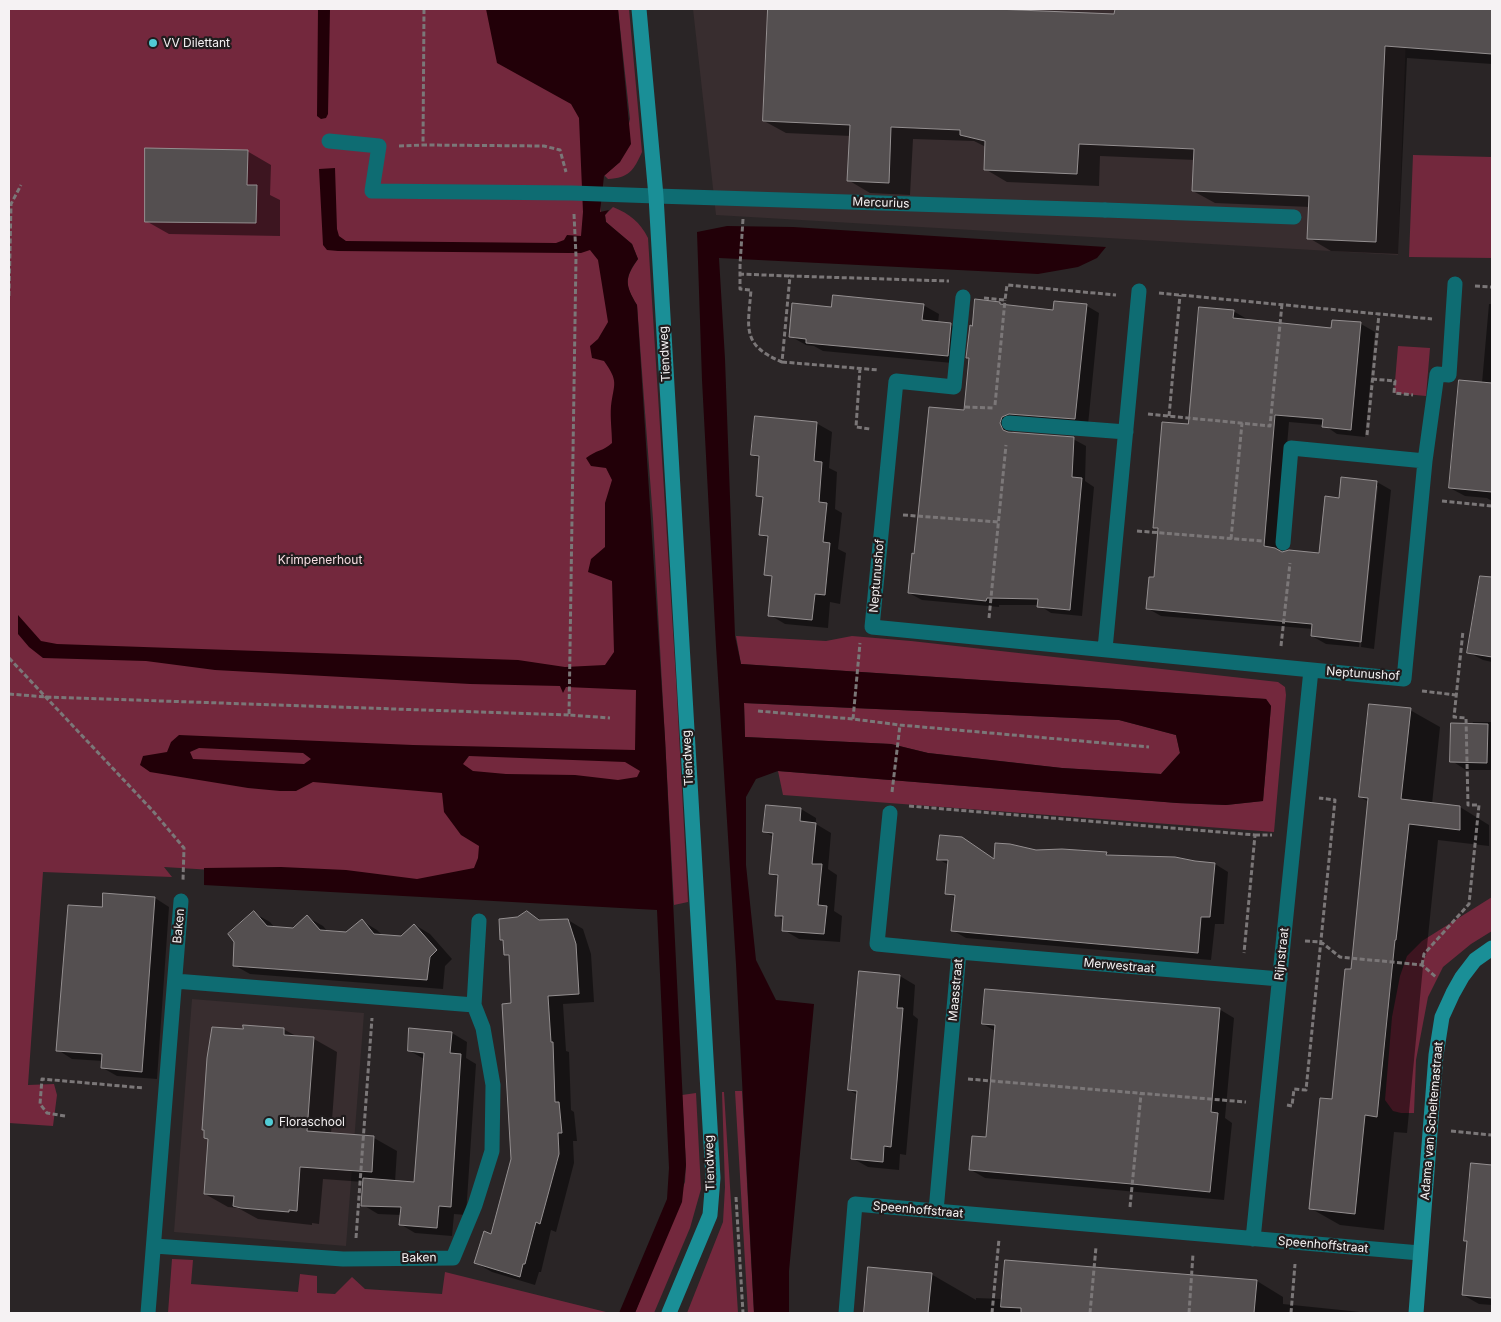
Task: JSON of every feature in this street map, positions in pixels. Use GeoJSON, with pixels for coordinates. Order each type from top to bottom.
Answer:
{"type":"FeatureCollection","features":[{"type":"Feature","properties":{"kind":"street","name":"Tiendweg"},"geometry":{"type":"LineString","coordinates":[[639,9],[656,196],[712,1178],[710,1215],[670,1313]]}},
{"type":"Feature","properties":{"kind":"street"},"geometry":{"type":"LineString","coordinates":[[329,141],[379,146],[372,190],[656,196]]}},
{"type":"Feature","properties":{"kind":"street","name":"Mercurius"},"geometry":{"type":"LineString","coordinates":[[656,196],[1294,216]]}},
{"type":"Feature","properties":{"kind":"street","name":"Neptunushof"},"geometry":{"type":"LineString","coordinates":[[896,381],[872,627],[1404,678],[1425,461],[1437,374],[1449,375],[1455,284]]}},
{"type":"Feature","properties":{"kind":"street"},"geometry":{"type":"LineString","coordinates":[[1105,649],[1139,291]]}},
{"type":"Feature","properties":{"kind":"street"},"geometry":{"type":"LineString","coordinates":[[896,381],[954,387],[963,296]]}},
{"type":"Feature","properties":{"kind":"street"},"geometry":{"type":"LineString","coordinates":[[1008,423],[1126,432]]}},
{"type":"Feature","properties":{"kind":"street"},"geometry":{"type":"LineString","coordinates":[[1283,543],[1292,448],[1425,461]]}},
{"type":"Feature","properties":{"kind":"street","name":"Rijnstraat"},"geometry":{"type":"LineString","coordinates":[[1253,1238],[1311,670]]}},
{"type":"Feature","properties":{"kind":"street","name":"Maasstraat"},"geometry":{"type":"LineString","coordinates":[[895,809],[877,944],[959,952],[936,1211]]}},
{"type":"Feature","properties":{"kind":"street","name":"Baken"},"geometry":{"type":"LineString","coordinates":[[148,1313],[181,901]]}},
{"type":"Feature","properties":{"kind":"street","name":"Baken"},"geometry":{"type":"LineString","coordinates":[[154,1246],[354,1259],[452,1258],[475,1205],[492,1151],[493,1085],[483,1028],[474,1005],[479,921]]}},
{"type":"Feature","properties":{"kind":"street","name":"Adama van Scheltemastraat"},"geometry":{"type":"LineString","coordinates":[[1416,1313],[1436,1055],[1442,1017],[1462,977],[1475,960],[1492,948]]}},
{"type":"Feature","properties":{"kind":"street","name":"Merwestraat"},"geometry":{"type":"LineString","coordinates":[[959,952],[1280,979]]}},
{"type":"Feature","properties":{"kind":"street"},"geometry":{"type":"LineString","coordinates":[[175,982],[474,1005]]}},
{"type":"Feature","properties":{"kind":"street","name":"Speenhoffstraat"},"geometry":{"type":"LineString","coordinates":[[846,1313],[855,1204],[1420,1253]]}},
{"type":"Feature","properties":{"kind":"path"},"geometry":{"type":"LineString","coordinates":[[424,9],[424,145],[544,146],[560,150],[575,193],[576,256],[569,715]]}},
{"type":"Feature","properties":{"kind":"path"},"geometry":{"type":"LineString","coordinates":[[9,296],[10,203],[21,185]]}},
{"type":"Feature","properties":{"kind":"path"},"geometry":{"type":"LineString","coordinates":[[743,223],[739,274],[740,290],[751,290],[748,328],[752,341],[769,356],[782,362],[883,370],[896,381]]}},
{"type":"Feature","properties":{"kind":"path"},"geometry":{"type":"LineString","coordinates":[[739,274],[963,282],[963,296],[1005,300]]}},
{"type":"Feature","properties":{"kind":"path"},"geometry":{"type":"LineString","coordinates":[[782,362],[790,276]]}},
{"type":"Feature","properties":{"kind":"path"},"geometry":{"type":"LineString","coordinates":[[995,408],[1007,285],[1126,295],[1139,291],[1452,320]]}},
{"type":"Feature","properties":{"kind":"path"},"geometry":{"type":"LineString","coordinates":[[1168,416],[1180,295]]}},
{"type":"Feature","properties":{"kind":"path"},"geometry":{"type":"LineString","coordinates":[[1127,412],[1270,426],[1282,304]]}},
{"type":"Feature","properties":{"kind":"path"},"geometry":{"type":"LineString","coordinates":[[1364,455],[1380,314]]}},
{"type":"Feature","properties":{"kind":"path"},"geometry":{"type":"LineString","coordinates":[[860,368],[856,427],[891,431]]}},
{"type":"Feature","properties":{"kind":"path"},"geometry":{"type":"LineString","coordinates":[[1372,379],[1396,381],[1394,393],[1419,396]]}},
{"type":"Feature","properties":{"kind":"path"},"geometry":{"type":"LineString","coordinates":[[954,387],[959,406],[1009,410],[988,638]]}},
{"type":"Feature","properties":{"kind":"path"},"geometry":{"type":"LineString","coordinates":[[1231,539],[1242,423]]}},
{"type":"Feature","properties":{"kind":"path"},"geometry":{"type":"LineString","coordinates":[[1422,499],[1492,506]]}},
{"type":"Feature","properties":{"kind":"path"},"geometry":{"type":"LineString","coordinates":[[883,513],[998,522]]}},
{"type":"Feature","properties":{"kind":"path"},"geometry":{"type":"LineString","coordinates":[[1116,529],[1292,544],[1279,666]]}},
{"type":"Feature","properties":{"kind":"path"},"geometry":{"type":"LineString","coordinates":[[1422,965],[1424,954],[1469,904],[1479,806],[1468,805],[1466,718],[1454,717],[1463,631]]}},
{"type":"Feature","properties":{"kind":"path"},"geometry":{"type":"LineString","coordinates":[[9,658],[152,810],[184,848],[184,870]]}},
{"type":"Feature","properties":{"kind":"path"},"geometry":{"type":"LineString","coordinates":[[853,719],[858,667]]}},
{"type":"Feature","properties":{"kind":"path"},"geometry":{"type":"LineString","coordinates":[[1404,678],[1409,690],[1456,695]]}},
{"type":"Feature","properties":{"kind":"path"},"geometry":{"type":"LineString","coordinates":[[9,694],[46,697],[610,718]]}},
{"type":"Feature","properties":{"kind":"path"},"geometry":{"type":"LineString","coordinates":[[758,710],[853,719],[900,726],[1148,747]]}},
{"type":"Feature","properties":{"kind":"path"},"geometry":{"type":"LineString","coordinates":[[893,790],[900,726]]}},
{"type":"Feature","properties":{"kind":"path"},"geometry":{"type":"LineString","coordinates":[[948,1077],[1292,1106],[1294,1088],[1306,1090],[1335,800],[1298,796]]}},
{"type":"Feature","properties":{"kind":"path"},"geometry":{"type":"LineString","coordinates":[[895,809],[1256,835],[1242,976]]}},
{"type":"Feature","properties":{"kind":"path"},"geometry":{"type":"LineString","coordinates":[[1284,939],[1321,942],[1340,957],[1422,965],[1453,993]]}},
{"type":"Feature","properties":{"kind":"path"},"geometry":{"type":"LineString","coordinates":[[354,1259],[373,998]]}},
{"type":"Feature","properties":{"kind":"path"},"geometry":{"type":"LineString","coordinates":[[65,1116],[47,1113],[40,1104],[42,1079],[167,1090]]}},
{"type":"Feature","properties":{"kind":"path"},"geometry":{"type":"LineString","coordinates":[[1128,1228],[1141,1094]]}},
{"type":"Feature","properties":{"kind":"path"},"geometry":{"type":"LineString","coordinates":[[1431,1130],[1492,1135]]}},
{"type":"Feature","properties":{"kind":"path","name":"Tiendweg"},"geometry":{"type":"LineString","coordinates":[[735,1188],[743,1313]]}},
{"type":"Feature","properties":{"kind":"path"},"geometry":{"type":"LineString","coordinates":[[992,1313],[1001,1217]]}},
{"type":"Feature","properties":{"kind":"path"},"geometry":{"type":"LineString","coordinates":[[1090,1313],[1098,1225]]}},
{"type":"Feature","properties":{"kind":"path"},"geometry":{"type":"LineString","coordinates":[[1189,1313],[1195,1234]]}},
{"type":"Feature","properties":{"kind":"path"},"geometry":{"type":"LineString","coordinates":[[1290,1313],[1296,1242]]}},
{"type":"Feature","properties":{"kind":"shaded area"},"geometry":{"type":"Polygon","coordinates":[[[318,9],[330,9],[328,114],[326,118],[321,119],[317,116],[318,9]]]}},
{"type":"Feature","properties":{"kind":"shaded area"},"geometry":{"type":"Polygon","coordinates":[[[486,9],[618,9],[631,144],[620,162],[604,176],[600,212],[609,210],[605,215],[606,222],[632,244],[638,259],[630,271],[628,287],[637,305],[665,738],[686,1165],[682,1202],[635,1313],[619,1313],[667,1199],[669,1168],[657,910],[204,885],[204,868],[281,867],[346,870],[417,879],[474,868],[478,858],[479,846],[461,835],[444,812],[442,793],[313,782],[296,791],[280,791],[248,788],[150,772],[140,765],[143,756],[167,752],[171,742],[179,735],[413,745],[635,750],[636,690],[566,687],[563,693],[560,686],[470,684],[215,670],[146,661],[43,658],[29,647],[18,634],[18,615],[41,641],[57,644],[518,660],[565,667],[605,665],[614,652],[612,581],[588,572],[591,559],[605,547],[605,503],[612,480],[606,468],[591,466],[586,458],[612,443],[611,406],[614,378],[604,361],[592,358],[590,346],[598,339],[608,322],[598,260],[590,250],[581,253],[338,251],[327,250],[323,245],[319,169],[335,168],[337,229],[339,236],[346,241],[556,243],[564,240],[567,235],[581,236],[583,212],[579,118],[571,104],[497,63],[486,9]],[[199,748],[190,752],[193,759],[304,764],[311,759],[303,753],[199,748]],[[469,756],[463,764],[473,771],[506,774],[575,775],[618,780],[637,777],[640,771],[625,762],[469,756]]]}},
{"type":"Feature","properties":{"kind":"shaded area"},"geometry":{"type":"Polygon","coordinates":[[[693,9],[1407,9],[1398,255],[716,215],[693,9]]]}},
{"type":"Feature","properties":{"kind":"shaded area"},"geometry":{"type":"Polygon","coordinates":[[[727,226],[793,227],[1106,247],[1097,258],[1078,267],[1038,274],[719,258],[725,359],[735,636],[741,664],[1266,699],[1271,706],[1263,801],[1226,805],[1177,803],[778,771],[756,779],[746,797],[746,865],[756,960],[776,1000],[814,1004],[789,1271],[789,1313],[754,1313],[736,964],[716,646],[702,380],[697,232],[727,226]],[[744,703],[745,737],[891,744],[928,753],[1062,768],[1161,774],[1180,753],[1176,735],[1119,720],[744,703]]]}},
{"type":"Feature","properties":{"kind":"shaded area","name":"Floraschool"},"geometry":{"type":"Polygon","coordinates":[[[192,999],[364,1013],[346,1246],[174,1232],[192,999]]]}},
{"type":"Feature","properties":{"kind":"green space","name":"Krimpenerhout"},"geometry":{"type":"Polygon","coordinates":[[[9,9],[582,9],[664,898],[164,867],[172,877],[43,872],[28,1085],[54,1084],[57,1095],[53,1126],[9,1123],[9,9]]]}},
{"type":"Feature","properties":{"kind":"green space"},"geometry":{"type":"Polygon","coordinates":[[[618,9],[629,9],[642,152],[630,172],[621,177],[608,179],[604,175],[620,162],[630,119],[618,9]]]}},
{"type":"Feature","properties":{"kind":"green space"},"geometry":{"type":"Polygon","coordinates":[[[1413,155],[1492,157],[1492,258],[1409,257],[1413,155]]]}},
{"type":"Feature","properties":{"kind":"green space"},"geometry":{"type":"Polygon","coordinates":[[[613,207],[634,219],[642,227],[648,238],[688,902],[674,905],[653,519],[637,305],[628,287],[628,277],[638,259],[632,244],[606,222],[605,215],[613,207]]]}},
{"type":"Feature","properties":{"kind":"green space"},"geometry":{"type":"Polygon","coordinates":[[[1398,346],[1430,348],[1426,396],[1394,393],[1398,346]]]}},
{"type":"Feature","properties":{"kind":"green space"},"geometry":{"type":"Polygon","coordinates":[[[736,636],[826,641],[852,636],[911,641],[1278,682],[1285,687],[1286,695],[1274,832],[783,795],[778,771],[1177,803],[1226,805],[1263,801],[1271,706],[1266,699],[741,664],[736,636]]]}},
{"type":"Feature","properties":{"kind":"green space"},"geometry":{"type":"Polygon","coordinates":[[[744,703],[1119,720],[1176,735],[1180,753],[1161,774],[1062,768],[928,753],[891,744],[745,737],[744,703]]]}},
{"type":"Feature","properties":{"kind":"green space"},"geometry":{"type":"Polygon","coordinates":[[[1492,897],[1492,931],[1471,944],[1443,967],[1428,997],[1416,1060],[1414,1113],[1393,1111],[1385,1100],[1392,1017],[1400,976],[1407,956],[1422,941],[1492,897]]]}},
{"type":"Feature","properties":{"kind":"green space"},"geometry":{"type":"Polygon","coordinates":[[[735,1091],[742,1091],[754,1313],[748,1313],[735,1091]]]}},
{"type":"Feature","properties":{"kind":"green space"},"geometry":{"type":"Polygon","coordinates":[[[722,1092],[724,1092],[738,1313],[687,1313],[723,1222],[725,1187],[722,1092]]]}},
{"type":"Feature","properties":{"kind":"green space"},"geometry":{"type":"Polygon","coordinates":[[[696,1093],[701,1189],[690,1228],[654,1313],[635,1313],[685,1182],[686,1165],[682,1095],[696,1093]]]}},
{"type":"Feature","properties":{"kind":"green space"},"geometry":{"type":"Polygon","coordinates":[[[172,1259],[193,1260],[191,1284],[298,1292],[300,1274],[317,1276],[317,1293],[335,1294],[352,1277],[365,1289],[442,1294],[445,1272],[610,1313],[168,1313],[172,1259]]]}},
{"type":"Feature","properties":{"kind":"building"},"geometry":{"type":"Polygon","coordinates":[[[768,9],[995,9],[1114,14],[1115,9],[1492,9],[1492,54],[1385,46],[1376,242],[1307,239],[1309,196],[1192,191],[1194,149],[1079,144],[1077,174],[984,170],[985,141],[960,135],[960,130],[891,127],[889,183],[847,181],[850,125],[763,121],[768,9]]]}},
{"type":"Feature","properties":{"kind":"building"},"geometry":{"type":"Polygon","coordinates":[[[145,148],[248,150],[247,185],[257,185],[256,223],[145,222],[145,148]]]}},
{"type":"Feature","properties":{"kind":"building"},"geometry":{"type":"Polygon","coordinates":[[[833,295],[924,304],[922,320],[951,323],[948,356],[806,343],[806,339],[789,337],[792,303],[831,307],[833,295]]]}},
{"type":"Feature","properties":{"kind":"building"},"geometry":{"type":"Polygon","coordinates":[[[975,299],[1053,310],[1054,301],[1087,304],[1075,419],[1009,414],[1002,417],[1000,423],[1003,430],[1008,432],[1074,437],[1072,477],[1082,478],[1070,610],[1037,607],[1038,599],[987,598],[986,601],[908,593],[912,553],[914,554],[929,407],[964,410],[969,358],[966,358],[975,299]]]}},
{"type":"Feature","properties":{"kind":"building"},"geometry":{"type":"Polygon","coordinates":[[[1199,307],[1234,310],[1233,318],[1331,328],[1332,320],[1361,322],[1351,430],[1322,427],[1323,419],[1275,415],[1264,546],[1275,548],[1282,552],[1289,550],[1319,553],[1325,496],[1339,498],[1341,477],[1377,481],[1361,642],[1311,636],[1312,624],[1146,609],[1149,577],[1154,577],[1158,528],[1153,528],[1162,422],[1188,424],[1199,307]]]}},
{"type":"Feature","properties":{"kind":"building"},"geometry":{"type":"Polygon","coordinates":[[[1459,380],[1492,383],[1492,492],[1449,488],[1459,380]]]}},
{"type":"Feature","properties":{"kind":"building"},"geometry":{"type":"Polygon","coordinates":[[[755,416],[817,422],[814,461],[822,462],[819,502],[827,503],[823,542],[830,543],[825,595],[815,594],[812,620],[768,616],[772,576],[764,575],[768,536],[759,535],[763,497],[756,496],[759,456],[751,455],[755,416]]]}},
{"type":"Feature","properties":{"kind":"building"},"geometry":{"type":"Polygon","coordinates":[[[1480,576],[1492,577],[1492,657],[1467,653],[1480,576]]]}},
{"type":"Feature","properties":{"kind":"building"},"geometry":{"type":"Polygon","coordinates":[[[1369,704],[1411,708],[1401,799],[1460,806],[1460,830],[1409,824],[1377,1117],[1365,1115],[1355,1214],[1309,1209],[1320,1098],[1332,1099],[1345,969],[1351,969],[1368,798],[1359,797],[1369,704]]]}},
{"type":"Feature","properties":{"kind":"building"},"geometry":{"type":"Polygon","coordinates":[[[1451,723],[1488,724],[1487,763],[1450,762],[1451,723]]]}},
{"type":"Feature","properties":{"kind":"building"},"geometry":{"type":"Polygon","coordinates":[[[766,805],[801,808],[800,821],[816,823],[812,864],[822,864],[818,905],[827,906],[824,934],[782,931],[783,916],[775,916],[778,875],[769,874],[773,833],[763,832],[766,805]]]}},
{"type":"Feature","properties":{"kind":"building"},"geometry":{"type":"Polygon","coordinates":[[[940,835],[962,837],[994,859],[995,843],[1010,844],[1036,850],[1062,849],[1107,852],[1106,855],[1175,857],[1215,863],[1210,917],[1201,917],[1198,953],[951,931],[955,895],[945,894],[948,860],[937,860],[940,835]]]}},
{"type":"Feature","properties":{"kind":"building"},"geometry":{"type":"Polygon","coordinates":[[[103,893],[155,897],[142,1072],[101,1068],[102,1054],[56,1051],[68,905],[102,907],[103,893]]]}},
{"type":"Feature","properties":{"kind":"building"},"geometry":{"type":"Polygon","coordinates":[[[254,911],[267,926],[293,928],[307,915],[320,930],[346,932],[362,919],[374,934],[401,936],[414,924],[437,950],[430,957],[427,980],[233,966],[234,942],[228,934],[254,911]]]}},
{"type":"Feature","properties":{"kind":"building"},"geometry":{"type":"Polygon","coordinates":[[[527,911],[539,920],[568,919],[576,944],[579,994],[548,996],[551,1042],[553,1042],[555,1102],[559,1102],[562,1133],[558,1133],[559,1154],[540,1224],[536,1222],[520,1277],[474,1263],[484,1231],[491,1234],[511,1159],[502,1004],[511,1003],[509,955],[504,955],[503,940],[500,940],[499,919],[517,917],[527,911]]]}},
{"type":"Feature","properties":{"kind":"building"},"geometry":{"type":"Polygon","coordinates":[[[859,971],[900,975],[897,1008],[903,1008],[891,1147],[884,1146],[883,1162],[851,1159],[857,1091],[848,1090],[859,971]]]}},
{"type":"Feature","properties":{"kind":"building"},"geometry":{"type":"Polygon","coordinates":[[[985,989],[1220,1008],[1211,1112],[1218,1113],[1210,1192],[969,1170],[972,1136],[986,1137],[995,1025],[982,1024],[985,989]]]}},
{"type":"Feature","properties":{"kind":"building"},"geometry":{"type":"Polygon","coordinates":[[[243,1025],[284,1028],[284,1035],[314,1037],[307,1131],[374,1136],[372,1172],[300,1167],[297,1211],[241,1208],[233,1206],[234,1196],[204,1194],[208,1139],[204,1138],[204,1130],[202,1130],[207,1058],[212,1027],[243,1029],[243,1025]]]}},
{"type":"Feature","properties":{"kind":"building"},"geometry":{"type":"Polygon","coordinates":[[[409,1028],[452,1032],[450,1053],[461,1054],[451,1207],[439,1206],[437,1228],[399,1225],[401,1207],[361,1206],[363,1178],[414,1182],[424,1053],[408,1051],[409,1028]]]}},
{"type":"Feature","properties":{"kind":"building"},"geometry":{"type":"Polygon","coordinates":[[[1471,1163],[1492,1165],[1492,1298],[1462,1295],[1467,1241],[1464,1241],[1471,1163]]]}},
{"type":"Feature","properties":{"kind":"building"},"geometry":{"type":"Polygon","coordinates":[[[1005,1260],[1257,1280],[1254,1313],[1021,1313],[1021,1308],[1001,1307],[1005,1260]]]}},
{"type":"Feature","properties":{"kind":"building"},"geometry":{"type":"Polygon","coordinates":[[[868,1267],[932,1273],[928,1313],[864,1313],[868,1267]]]}},
{"type":"Feature","properties":{"kind":"place","name":"VV Dilettant"},"geometry":{"type":"Point","coordinates":[153,43]}},
{"type":"Feature","properties":{"kind":"place","name":"Floraschool"},"geometry":{"type":"Point","coordinates":[269,1122]}}]}
